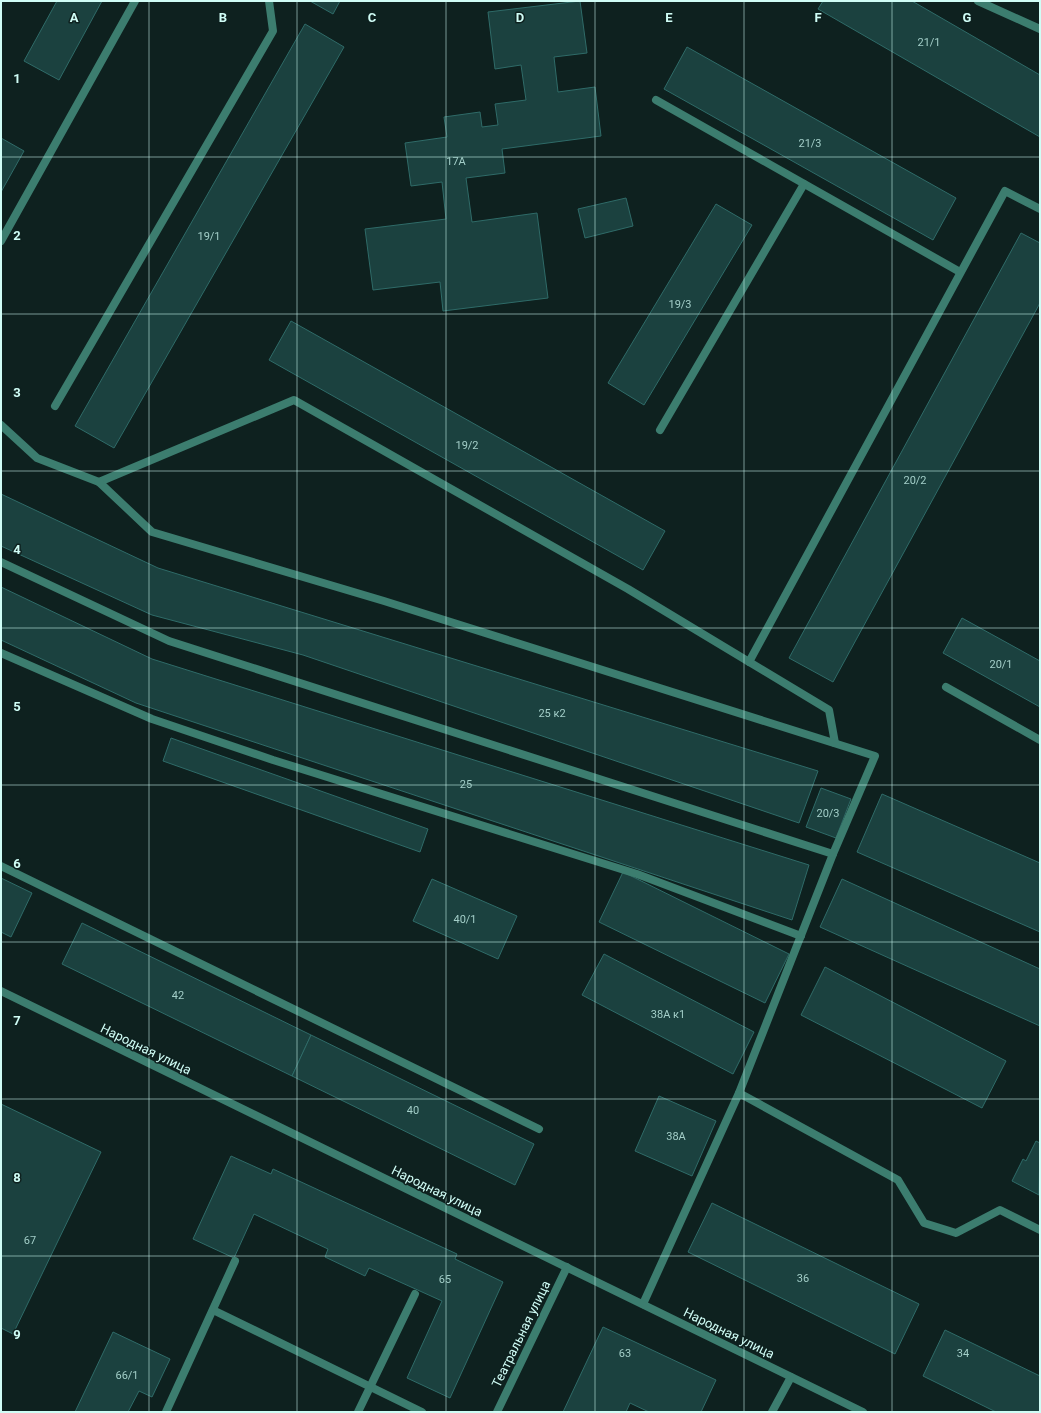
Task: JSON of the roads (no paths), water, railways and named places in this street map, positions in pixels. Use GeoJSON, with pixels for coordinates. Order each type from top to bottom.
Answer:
{"type":"FeatureCollection","features":[{"type":"Feature","properties":{"kind":"street"},"geometry":{"type":"LineString","coordinates":[[1,241],[135,1]]}},
{"type":"Feature","properties":{"kind":"street"},"geometry":{"type":"LineString","coordinates":[[54,406],[272,31],[269,1]]}},
{"type":"Feature","properties":{"kind":"street"},"geometry":{"type":"LineString","coordinates":[[978,1],[1040,29]]}},
{"type":"Feature","properties":{"kind":"street"},"geometry":{"type":"LineString","coordinates":[[656,100],[960,272]]}},
{"type":"Feature","properties":{"kind":"street"},"geometry":{"type":"LineString","coordinates":[[660,430],[804,184]]}},
{"type":"Feature","properties":{"kind":"street"},"geometry":{"type":"LineString","coordinates":[[749,662],[1005,191],[1040,209]]}},
{"type":"Feature","properties":{"kind":"street"},"geometry":{"type":"LineString","coordinates":[[99,482],[294,400],[628,589],[829,710],[836,743]]}},
{"type":"Feature","properties":{"kind":"street"},"geometry":{"type":"LineString","coordinates":[[1,425],[37,458],[99,482],[152,532],[384,601],[875,756],[834,854],[739,1093],[643,1304]]}},
{"type":"Feature","properties":{"kind":"street"},"geometry":{"type":"LineString","coordinates":[[1,562],[169,641],[834,854]]}},
{"type":"Feature","properties":{"kind":"street"},"geometry":{"type":"LineString","coordinates":[[1,653],[152,719],[273,760],[637,874],[801,936]]}},
{"type":"Feature","properties":{"kind":"street"},"geometry":{"type":"LineString","coordinates":[[946,687],[1040,740]]}},
{"type":"Feature","properties":{"kind":"street"},"geometry":{"type":"LineString","coordinates":[[1,866],[539,1129]]}},
{"type":"Feature","properties":{"kind":"street","name":"Народная улица"},"geometry":{"type":"LineString","coordinates":[[1,991],[863,1412]]}},
{"type":"Feature","properties":{"kind":"street"},"geometry":{"type":"LineString","coordinates":[[739,1093],[898,1180],[924,1223],[956,1233],[1000,1210],[1040,1230]]}},
{"type":"Feature","properties":{"kind":"street"},"geometry":{"type":"LineString","coordinates":[[166,1412],[235,1261]]}},
{"type":"Feature","properties":{"kind":"street","name":"Театральная улица"},"geometry":{"type":"LineString","coordinates":[[497,1412],[567,1267]]}},
{"type":"Feature","properties":{"kind":"street"},"geometry":{"type":"LineString","coordinates":[[358,1412],[415,1294]]}},
{"type":"Feature","properties":{"kind":"street"},"geometry":{"type":"LineString","coordinates":[[213,1310],[422,1412]]}},
{"type":"Feature","properties":{"kind":"street"},"geometry":{"type":"LineString","coordinates":[[772,1412],[791,1377]]}}]}
